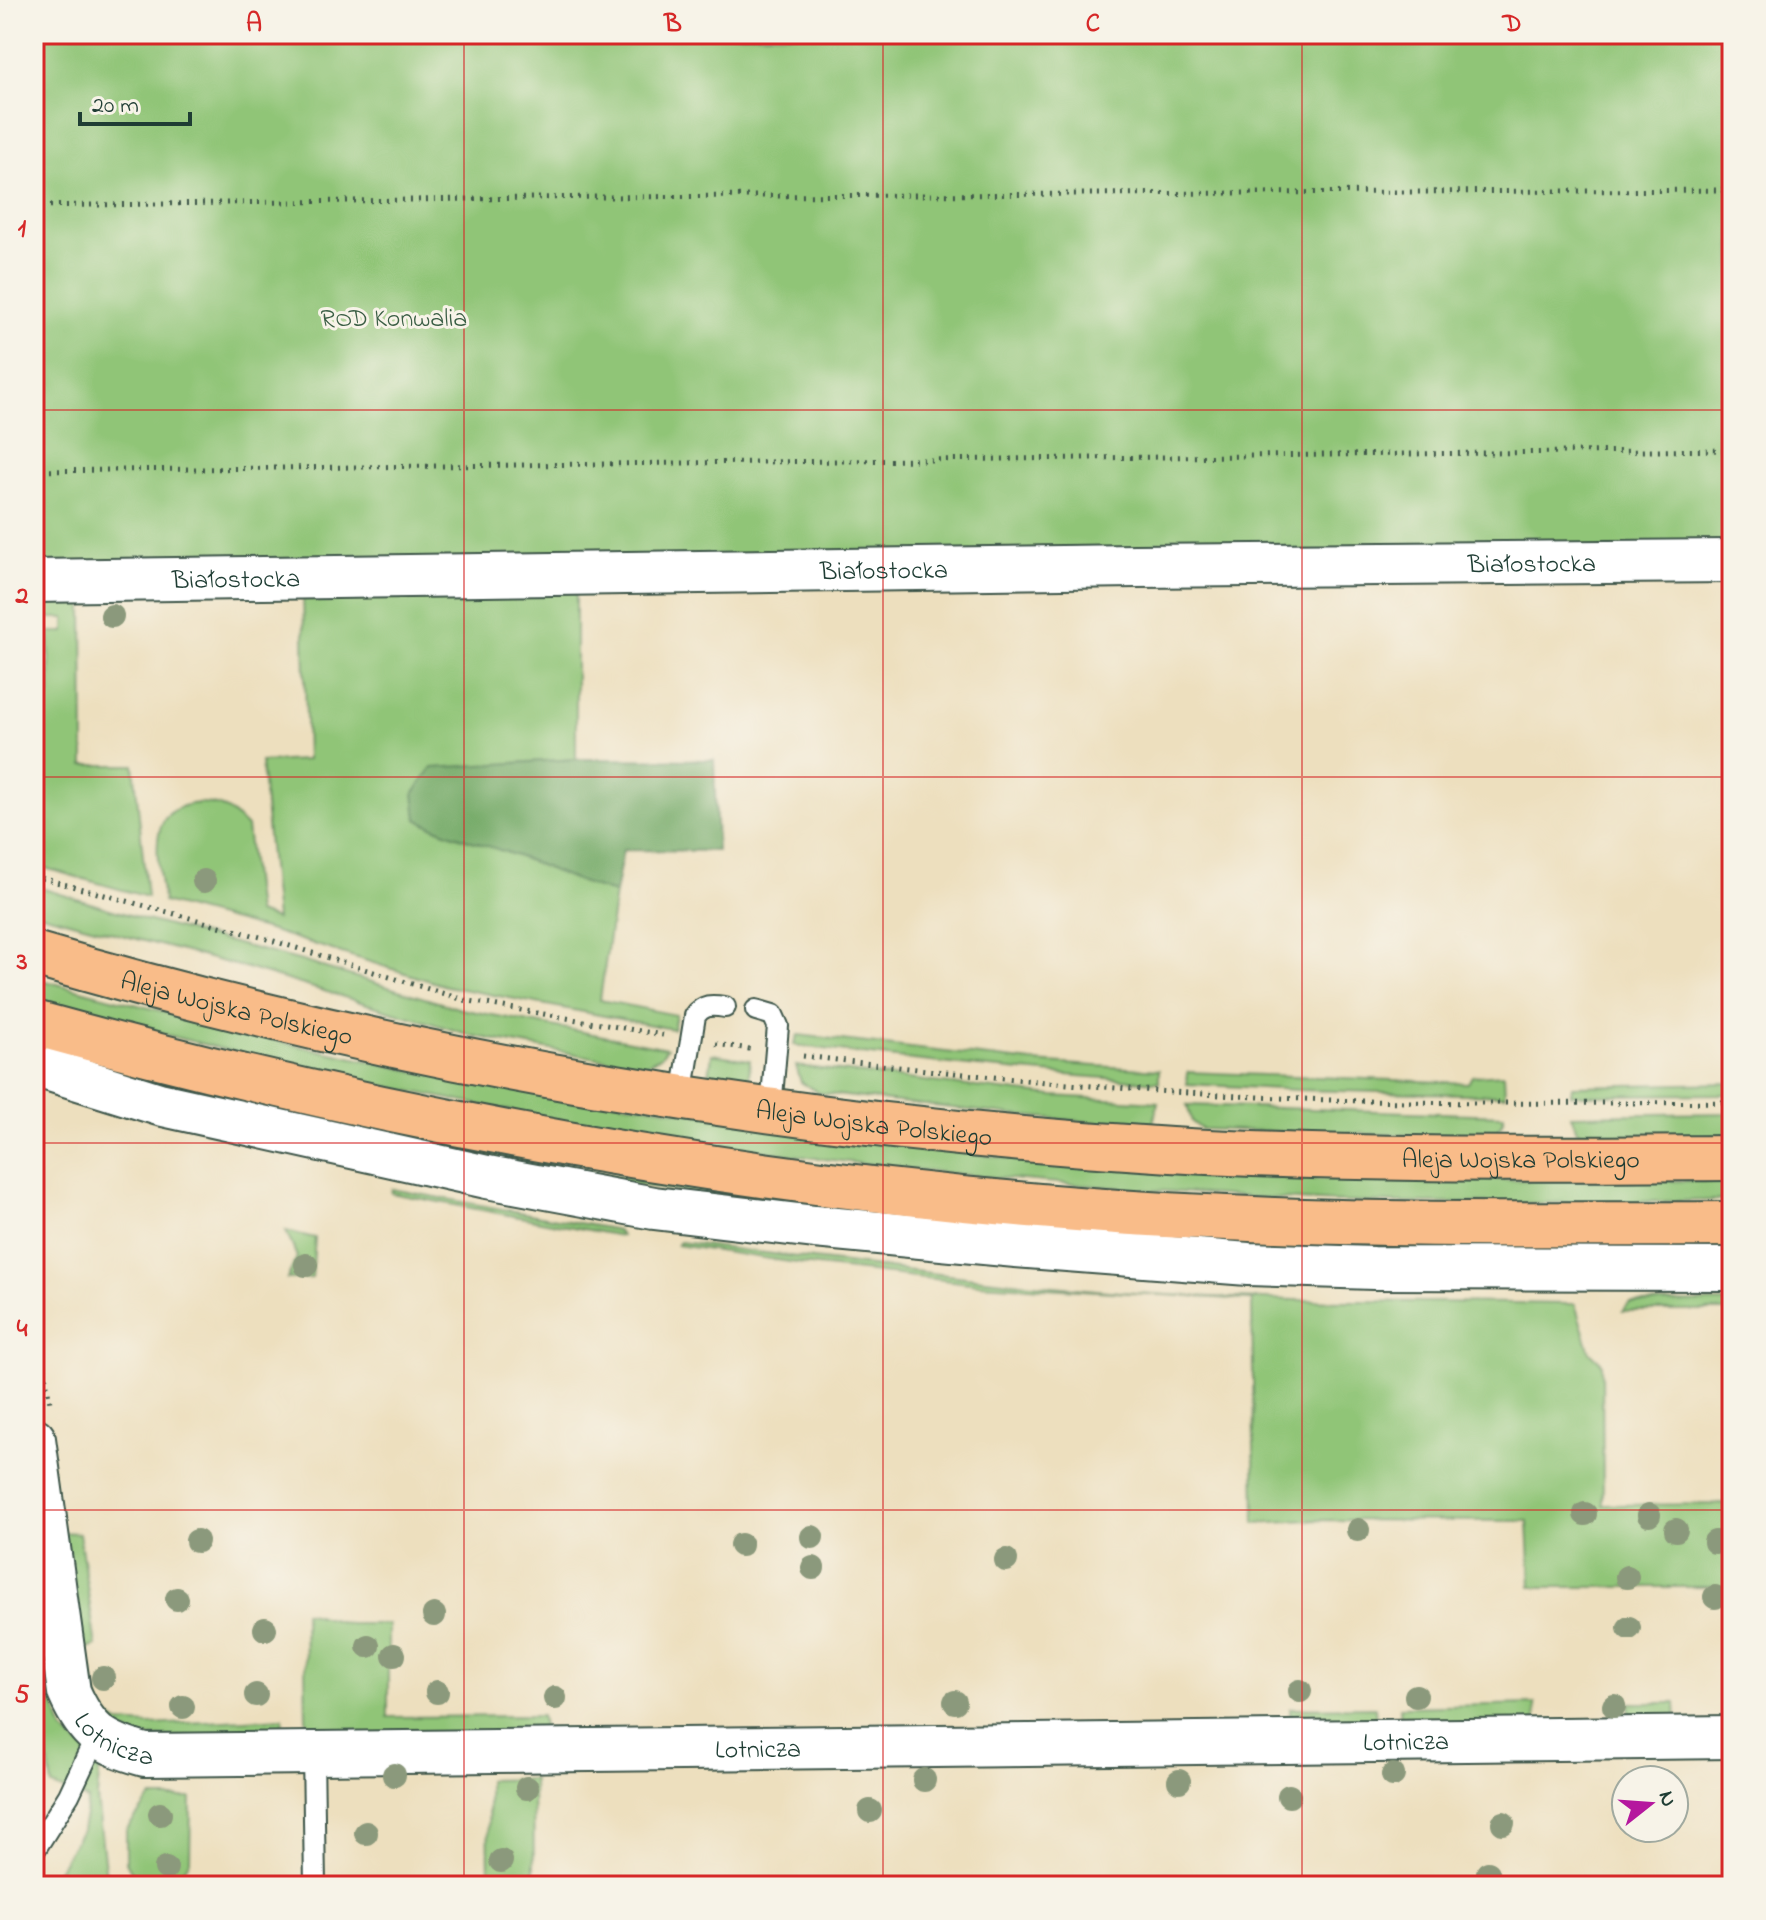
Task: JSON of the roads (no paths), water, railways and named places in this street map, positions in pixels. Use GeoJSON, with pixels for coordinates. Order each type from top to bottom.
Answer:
{"type":"FeatureCollection","features":[{"type":"Feature","properties":{"kind":"main road","name":"Aleja Wojska Polskiego"},"geometry":{"type":"LineString","coordinates":[[34,954],[239,1008],[382,1041],[682,1096],[771,1109],[990,1135],[1172,1150],[1402,1158],[1732,1158]]}},
{"type":"Feature","properties":{"kind":"main road"},"geometry":{"type":"LineString","coordinates":[[34,1023],[243,1077],[421,1116],[646,1158],[811,1182],[1064,1208],[1281,1221],[1458,1225],[1732,1224]]}},
{"type":"Feature","properties":{"kind":"street","name":"Białostocka"},"geometry":{"type":"LineString","coordinates":[[34,581],[1732,561]]}},
{"type":"Feature","properties":{"kind":"street"},"geometry":{"type":"LineString","coordinates":[[34,1068],[50,1070],[159,1104],[472,1174],[654,1208],[771,1222],[1016,1246],[1248,1264],[1374,1268],[1732,1269]]}},
{"type":"Feature","properties":{"kind":"street","name":"Lotnicza"},"geometry":{"type":"LineString","coordinates":[[42,1422],[64,1673],[69,1692],[80,1715],[97,1735],[145,1755],[1732,1737]]}},
{"type":"Feature","properties":{"kind":"lane"},"geometry":{"type":"LineString","coordinates":[[682,1096],[695,1016],[699,1010],[711,1005],[725,1007]]}},
{"type":"Feature","properties":{"kind":"lane"},"geometry":{"type":"LineString","coordinates":[[756,1010],[766,1011],[776,1019],[771,1109]]}},
{"type":"Feature","properties":{"kind":"lane"},"geometry":{"type":"LineString","coordinates":[[34,1850],[69,1795],[97,1735]]}},
{"type":"Feature","properties":{"kind":"lane"},"geometry":{"type":"LineString","coordinates":[[313,1752],[315,1886]]}},
{"type":"Feature","properties":{"kind":"park label","name":"ROD Konwalia"},"geometry":{"type":"Point","coordinates":[394,317]}}]}
